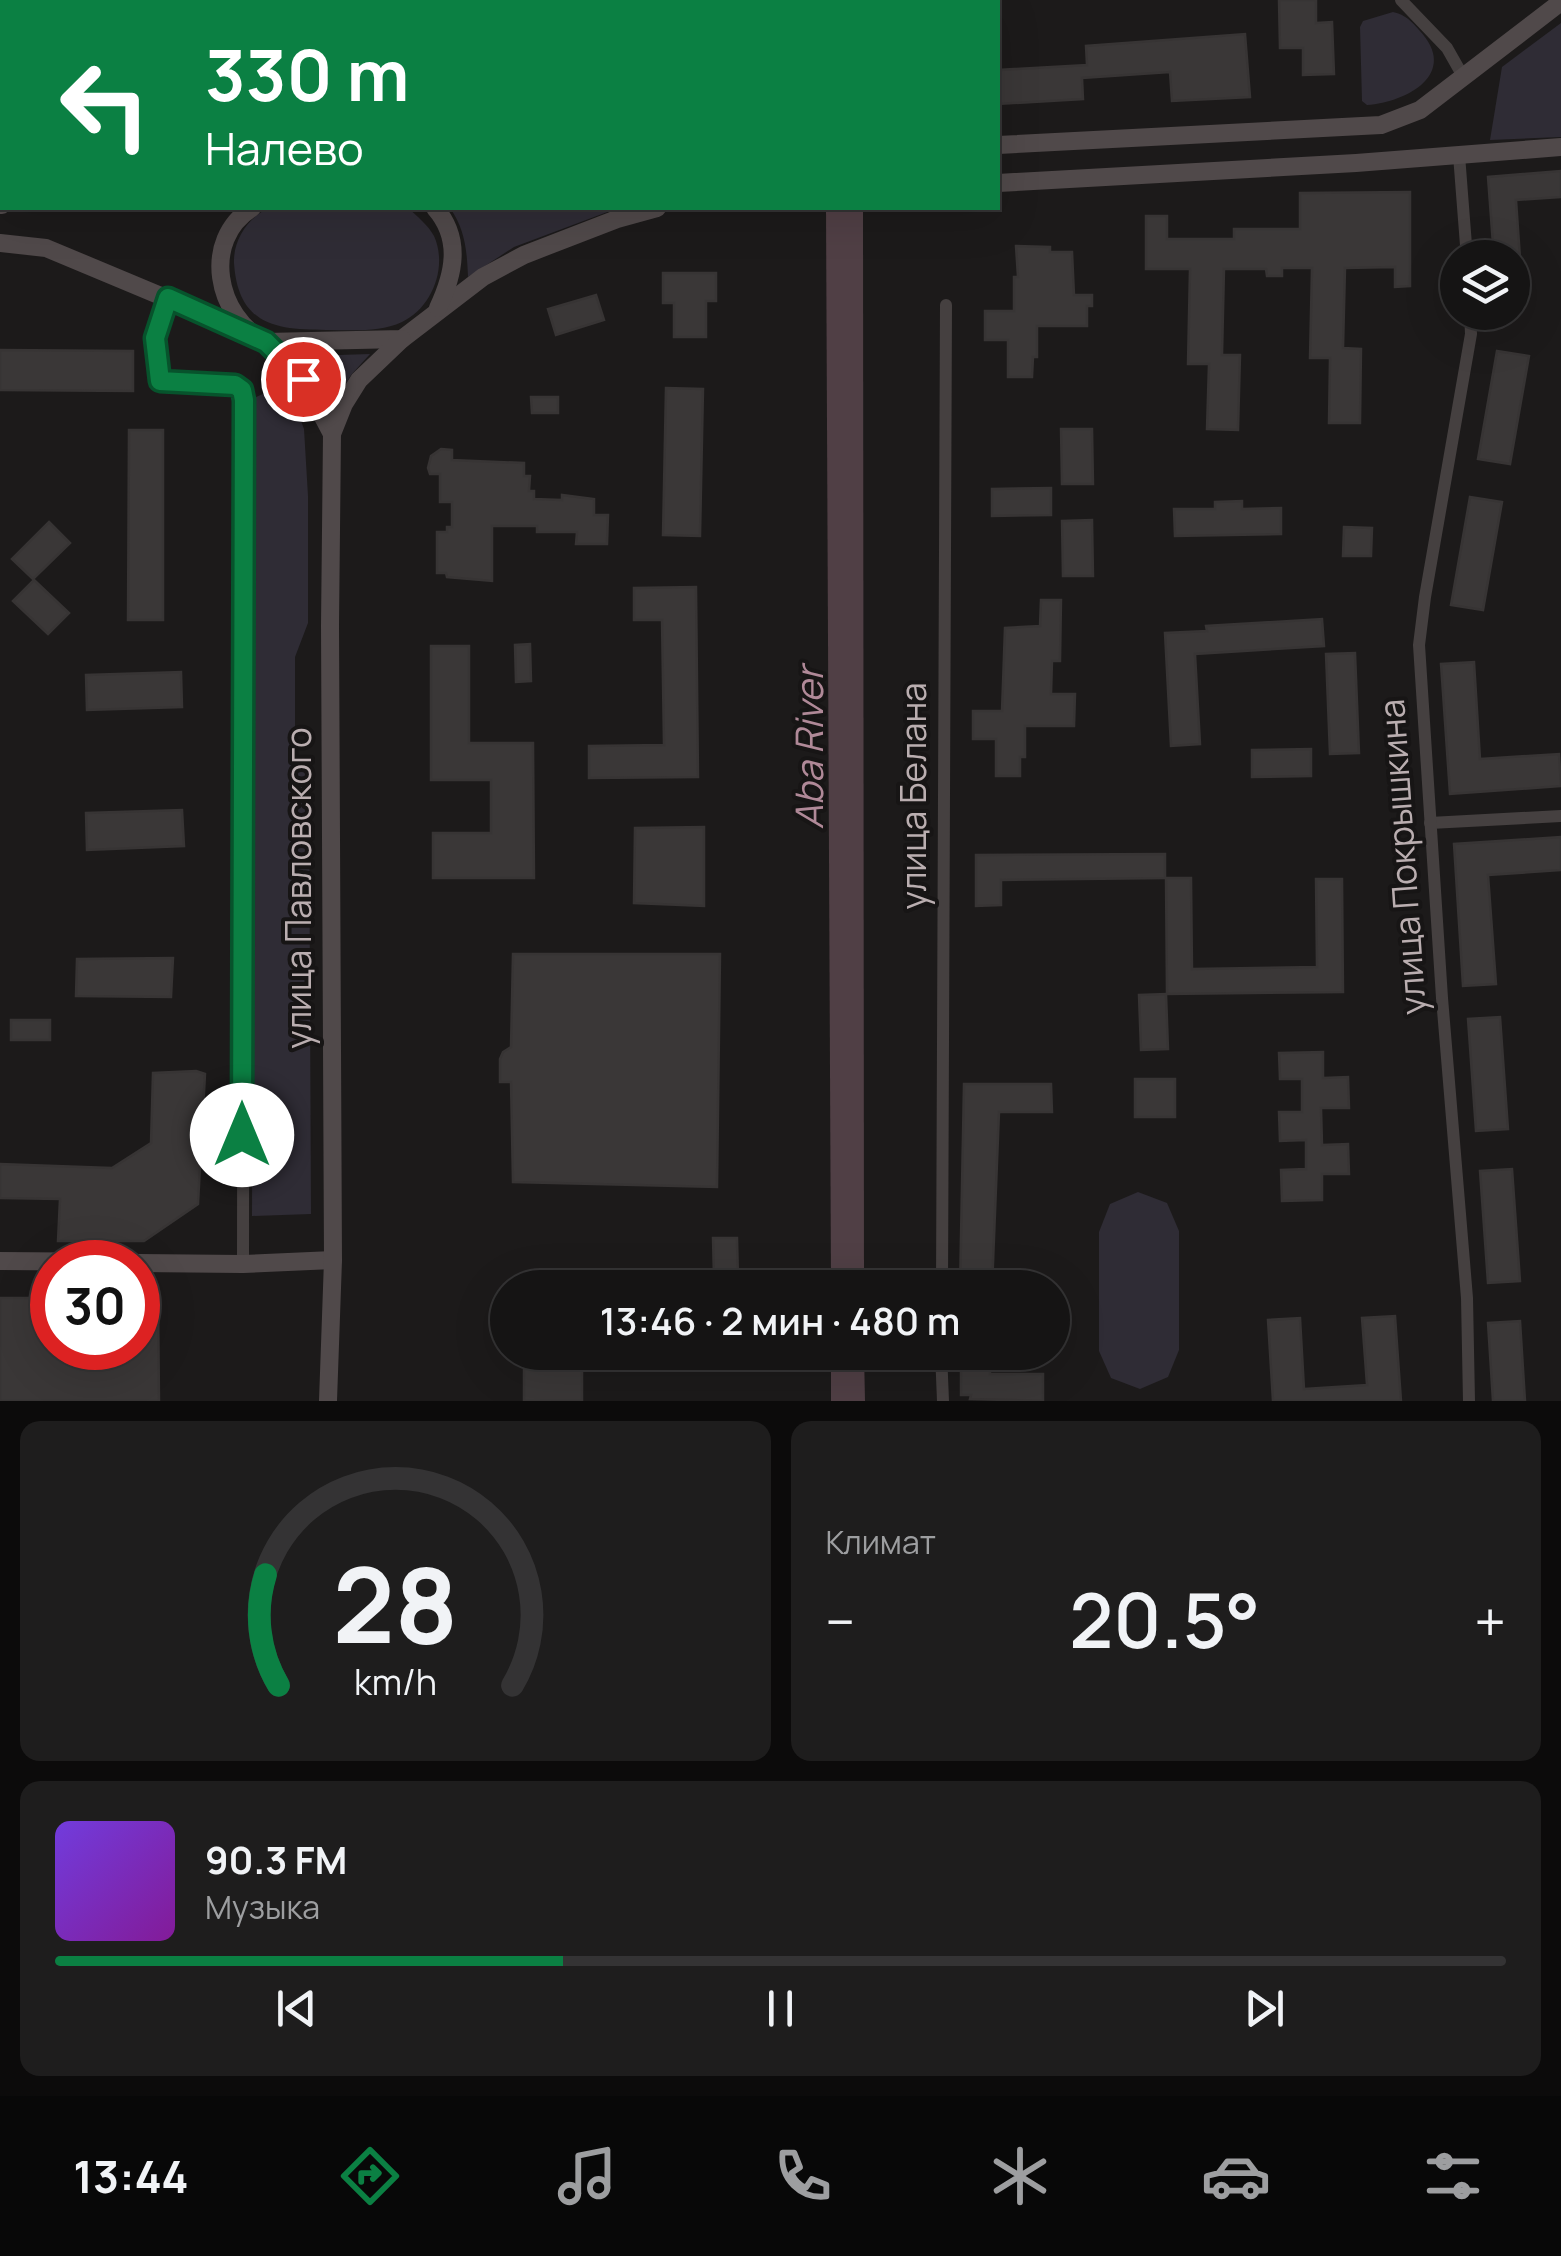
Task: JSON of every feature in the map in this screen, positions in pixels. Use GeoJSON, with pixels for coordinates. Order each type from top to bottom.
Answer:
{"type":"FeatureCollection","features":[{"type":"Feature","properties":{"kind":"main road"},"geometry":{"type":"LineString","coordinates":[[1000,144],[1381,125],[1420,110],[1561,2]]}},
{"type":"Feature","properties":{"kind":"main road"},"geometry":{"type":"LineString","coordinates":[[1000,183],[1561,147]]}},
{"type":"Feature","properties":{"kind":"main road"},"geometry":{"type":"LineString","coordinates":[[249,210],[228,232],[219,270],[224,298],[258,338]]}},
{"type":"Feature","properties":{"kind":"main road"},"geometry":{"type":"LineString","coordinates":[[437,210],[449,232],[455,259],[438,308]]}},
{"type":"Feature","properties":{"kind":"main road","name":"улица Павловского"},"geometry":{"type":"LineString","coordinates":[[328,1401],[333,1260],[332,434],[358,380],[438,308],[524,255],[650,210]]}},
{"type":"Feature","properties":{"kind":"main road"},"geometry":{"type":"LineString","coordinates":[[0,243],[46,248],[258,338],[402,339]]}},
{"type":"Feature","properties":{"kind":"main road","name":"улица Павловского"},"geometry":{"type":"LineString","coordinates":[[258,338],[303,379],[332,434]]}},
{"type":"Feature","properties":{"kind":"main road"},"geometry":{"type":"LineString","coordinates":[[160,1262],[333,1260]]}},
{"type":"Feature","properties":{"kind":"main road"},"geometry":{"type":"LineString","coordinates":[[0,1261],[30,1261]]}},
{"type":"Feature","properties":{"kind":"street"},"geometry":{"type":"LineString","coordinates":[[1401,0],[1447,48],[1464,78]]}},
{"type":"Feature","properties":{"kind":"street"},"geometry":{"type":"LineString","coordinates":[[1459,155],[1466,240]]}},
{"type":"Feature","properties":{"kind":"street"},"geometry":{"type":"LineString","coordinates":[[168,298],[155,338],[160,381],[235,385],[242,390],[244,400],[243,1264]]}},
{"type":"Feature","properties":{"kind":"street","name":"улица Белана"},"geometry":{"type":"LineString","coordinates":[[942,1270],[946,305]]}},
{"type":"Feature","properties":{"kind":"street","name":"улица Покрышкина"},"geometry":{"type":"LineString","coordinates":[[1469,1401],[1467,1298],[1420,645],[1424,596],[1472,330]]}},
{"type":"Feature","properties":{"kind":"street"},"geometry":{"type":"LineString","coordinates":[[1430,823],[1561,816]]}},
{"type":"Feature","properties":{"kind":"street"},"geometry":{"type":"LineString","coordinates":[[942,1370],[943,1401]]}},
{"type":"Feature","properties":{"kind":"shaded area"},"geometry":{"type":"Polygon","coordinates":[[[1393,12],[1411,21],[1430,45],[1434,59],[1431,72],[1412,91],[1367,105],[1362,101],[1360,27],[1363,21],[1393,12]]]}},
{"type":"Feature","properties":{"kind":"shaded area"},"geometry":{"type":"Polygon","coordinates":[[[1561,23],[1561,137],[1490,140],[1502,67],[1561,23]]]}},
{"type":"Feature","properties":{"kind":"shaded area"},"geometry":{"type":"Polygon","coordinates":[[[410,210],[429,228],[438,248],[438,273],[429,297],[413,316],[393,326],[374,329],[308,330],[263,320],[243,300],[234,263],[239,238],[261,212],[410,210]]]}},
{"type":"Feature","properties":{"kind":"shaded area"},"geometry":{"type":"Polygon","coordinates":[[[451,210],[613,210],[514,247],[468,277],[459,224],[451,210]]]}},
{"type":"Feature","properties":{"kind":"shaded area"},"geometry":{"type":"Polygon","coordinates":[[[826,210],[863,210],[864,1270],[831,1270],[826,210]]]}},
{"type":"Feature","properties":{"kind":"shaded area"},"geometry":{"type":"Polygon","coordinates":[[[370,354],[351,375],[332,406],[307,356],[370,354]]]}},
{"type":"Feature","properties":{"kind":"shaded area"},"geometry":{"type":"Polygon","coordinates":[[[265,393],[294,402],[304,429],[308,496],[308,623],[295,657],[295,761],[309,779],[311,1214],[252,1216],[254,398],[265,393]]]}},
{"type":"Feature","properties":{"kind":"shaded area"},"geometry":{"type":"Polygon","coordinates":[[[1138,1192],[1167,1203],[1179,1231],[1179,1350],[1168,1377],[1140,1389],[1111,1378],[1099,1351],[1099,1232],[1110,1204],[1138,1192]]]}},
{"type":"Feature","properties":{"kind":"shaded area"},"geometry":{"type":"Polygon","coordinates":[[[831,1370],[864,1370],[865,1401],[831,1401],[831,1370]]]}},
{"type":"Feature","properties":{"kind":"building"},"geometry":{"type":"Polygon","coordinates":[[[1279,0],[1316,0],[1316,23],[1332,22],[1334,74],[1303,75],[1303,48],[1280,48],[1279,0]]]}},
{"type":"Feature","properties":{"kind":"building"},"geometry":{"type":"Polygon","coordinates":[[[1245,34],[1250,97],[1172,101],[1170,72],[1082,78],[1083,99],[1000,104],[1000,70],[1087,65],[1086,46],[1245,34]]]}},
{"type":"Feature","properties":{"kind":"building"},"geometry":{"type":"Polygon","coordinates":[[[1561,171],[1561,197],[1516,200],[1519,240],[1493,240],[1488,177],[1561,171]]]}},
{"type":"Feature","properties":{"kind":"building"},"geometry":{"type":"Polygon","coordinates":[[[1410,192],[1410,286],[1395,287],[1395,267],[1345,268],[1343,348],[1361,349],[1360,423],[1329,423],[1330,358],[1310,358],[1312,268],[1282,268],[1282,276],[1267,276],[1266,269],[1224,269],[1222,355],[1240,355],[1238,430],[1207,429],[1209,364],[1188,364],[1190,269],[1146,269],[1146,216],[1167,216],[1167,239],[1234,239],[1234,229],[1300,229],[1300,193],[1410,192]]]}},
{"type":"Feature","properties":{"kind":"building"},"geometry":{"type":"Polygon","coordinates":[[[1016,246],[1072,252],[1074,295],[1092,295],[1092,306],[1087,306],[1087,326],[1037,326],[1037,357],[1033,357],[1032,377],[1008,377],[1008,340],[985,340],[985,311],[1014,311],[1016,246]]]}},
{"type":"Feature","properties":{"kind":"building"},"geometry":{"type":"Polygon","coordinates":[[[663,273],[716,273],[716,301],[706,301],[706,337],[674,337],[674,303],[663,303],[663,273]]]}},
{"type":"Feature","properties":{"kind":"building"},"geometry":{"type":"Polygon","coordinates":[[[596,295],[604,320],[556,335],[548,309],[596,295]]]}},
{"type":"Feature","properties":{"kind":"building"},"geometry":{"type":"Polygon","coordinates":[[[0,350],[133,351],[133,391],[0,390],[0,350]]]}},
{"type":"Feature","properties":{"kind":"building"},"geometry":{"type":"Polygon","coordinates":[[[1497,351],[1529,356],[1510,464],[1478,459],[1497,351]]]}},
{"type":"Feature","properties":{"kind":"building"},"geometry":{"type":"Polygon","coordinates":[[[666,388],[703,389],[700,536],[663,535],[666,388]]]}},
{"type":"Feature","properties":{"kind":"building"},"geometry":{"type":"Polygon","coordinates":[[[531,397],[558,397],[558,413],[532,413],[531,397]]]}},
{"type":"Feature","properties":{"kind":"building"},"geometry":{"type":"Polygon","coordinates":[[[1061,429],[1092,429],[1093,484],[1062,484],[1061,429]]]}},
{"type":"Feature","properties":{"kind":"building"},"geometry":{"type":"Polygon","coordinates":[[[129,430],[163,430],[163,620],[128,620],[129,430]]]}},
{"type":"Feature","properties":{"kind":"building"},"geometry":{"type":"Polygon","coordinates":[[[441,449],[452,450],[452,460],[524,463],[524,476],[530,476],[529,491],[534,491],[534,499],[562,500],[562,495],[594,499],[594,515],[608,515],[607,544],[576,544],[577,532],[537,532],[537,526],[492,526],[492,581],[437,573],[437,532],[447,532],[447,527],[452,527],[452,502],[440,502],[440,474],[430,474],[428,468],[431,456],[441,449]]]}},
{"type":"Feature","properties":{"kind":"building"},"geometry":{"type":"Polygon","coordinates":[[[1051,488],[1051,515],[992,516],[992,489],[1051,488]]]}},
{"type":"Feature","properties":{"kind":"building"},"geometry":{"type":"Polygon","coordinates":[[[1470,497],[1502,502],[1483,610],[1451,605],[1470,497]]]}},
{"type":"Feature","properties":{"kind":"building"},"geometry":{"type":"Polygon","coordinates":[[[1242,501],[1242,509],[1281,508],[1281,534],[1175,536],[1174,509],[1215,509],[1215,502],[1242,501]]]}},
{"type":"Feature","properties":{"kind":"building"},"geometry":{"type":"Polygon","coordinates":[[[1092,520],[1093,576],[1063,576],[1062,521],[1092,520]]]}},
{"type":"Feature","properties":{"kind":"building"},"geometry":{"type":"Polygon","coordinates":[[[49,522],[70,543],[33,579],[12,559],[49,522]]]}},
{"type":"Feature","properties":{"kind":"building"},"geometry":{"type":"Polygon","coordinates":[[[1344,527],[1372,528],[1371,556],[1343,556],[1344,527]]]}},
{"type":"Feature","properties":{"kind":"building"},"geometry":{"type":"Polygon","coordinates":[[[34,580],[69,613],[48,634],[13,601],[34,580]]]}},
{"type":"Feature","properties":{"kind":"building"},"geometry":{"type":"Polygon","coordinates":[[[696,587],[698,777],[589,778],[589,746],[664,745],[662,620],[634,620],[634,588],[696,587]]]}},
{"type":"Feature","properties":{"kind":"building"},"geometry":{"type":"Polygon","coordinates":[[[1041,600],[1061,600],[1060,661],[1052,661],[1051,694],[1075,694],[1074,726],[1025,726],[1025,757],[1020,757],[1020,776],[996,776],[996,739],[973,739],[973,711],[1002,711],[1005,628],[1040,626],[1041,600]]]}},
{"type":"Feature","properties":{"kind":"building"},"geometry":{"type":"Polygon","coordinates":[[[1322,619],[1324,646],[1195,654],[1200,744],[1171,746],[1165,633],[1207,631],[1206,626],[1322,619]]]}},
{"type":"Feature","properties":{"kind":"building"},"geometry":{"type":"Polygon","coordinates":[[[530,644],[531,681],[516,682],[515,645],[530,644]]]}},
{"type":"Feature","properties":{"kind":"building"},"geometry":{"type":"Polygon","coordinates":[[[431,646],[469,646],[469,743],[533,743],[534,878],[433,878],[433,833],[491,833],[491,780],[431,780],[431,646]]]}},
{"type":"Feature","properties":{"kind":"building"},"geometry":{"type":"Polygon","coordinates":[[[1355,653],[1359,753],[1330,754],[1326,654],[1355,653]]]}},
{"type":"Feature","properties":{"kind":"building"},"geometry":{"type":"Polygon","coordinates":[[[1474,662],[1480,759],[1559,754],[1561,786],[1450,794],[1441,664],[1474,662]]]}},
{"type":"Feature","properties":{"kind":"building"},"geometry":{"type":"Polygon","coordinates":[[[181,672],[182,707],[87,710],[86,675],[181,672]]]}},
{"type":"Feature","properties":{"kind":"building"},"geometry":{"type":"Polygon","coordinates":[[[1311,749],[1311,776],[1252,777],[1252,750],[1311,749]]]}},
{"type":"Feature","properties":{"kind":"building"},"geometry":{"type":"Polygon","coordinates":[[[182,810],[184,846],[87,850],[86,813],[182,810]]]}},
{"type":"Feature","properties":{"kind":"building"},"geometry":{"type":"Polygon","coordinates":[[[704,827],[704,906],[634,903],[635,828],[704,827]]]}},
{"type":"Feature","properties":{"kind":"building"},"geometry":{"type":"Polygon","coordinates":[[[1561,837],[1561,870],[1488,875],[1496,984],[1463,986],[1454,844],[1561,837]]]}},
{"type":"Feature","properties":{"kind":"building"},"geometry":{"type":"Polygon","coordinates":[[[1165,854],[1165,878],[1001,880],[1001,905],[976,906],[976,855],[1165,854]]]}},
{"type":"Feature","properties":{"kind":"building"},"geometry":{"type":"Polygon","coordinates":[[[1166,878],[1191,878],[1192,969],[1317,967],[1316,879],[1342,879],[1343,992],[1167,994],[1166,878]]]}},
{"type":"Feature","properties":{"kind":"building"},"geometry":{"type":"Polygon","coordinates":[[[513,954],[720,954],[717,1187],[513,1182],[511,1082],[500,1082],[500,1059],[511,1047],[513,954]]]}},
{"type":"Feature","properties":{"kind":"building"},"geometry":{"type":"Polygon","coordinates":[[[173,958],[171,997],[76,996],[77,959],[173,958]]]}},
{"type":"Feature","properties":{"kind":"building"},"geometry":{"type":"Polygon","coordinates":[[[1166,994],[1168,1049],[1141,1050],[1139,995],[1166,994]]]}},
{"type":"Feature","properties":{"kind":"building"},"geometry":{"type":"Polygon","coordinates":[[[1500,1017],[1508,1129],[1476,1131],[1468,1019],[1500,1017]]]}},
{"type":"Feature","properties":{"kind":"building"},"geometry":{"type":"Polygon","coordinates":[[[11,1020],[50,1020],[50,1040],[11,1040],[11,1020]]]}},
{"type":"Feature","properties":{"kind":"building"},"geometry":{"type":"Polygon","coordinates":[[[1323,1052],[1323,1078],[1348,1077],[1349,1108],[1321,1108],[1322,1145],[1348,1144],[1349,1174],[1322,1174],[1322,1200],[1282,1201],[1281,1170],[1306,1169],[1306,1140],[1280,1141],[1279,1112],[1302,1112],[1302,1079],[1280,1079],[1279,1053],[1323,1052]]]}},
{"type":"Feature","properties":{"kind":"building"},"geometry":{"type":"Polygon","coordinates":[[[153,1073],[205,1074],[198,1204],[145,1240],[58,1240],[60,1199],[0,1198],[0,1164],[112,1168],[151,1143],[153,1073]]]}},
{"type":"Feature","properties":{"kind":"building"},"geometry":{"type":"Polygon","coordinates":[[[1135,1079],[1175,1079],[1175,1117],[1135,1117],[1135,1079]]]}},
{"type":"Feature","properties":{"kind":"building"},"geometry":{"type":"Polygon","coordinates":[[[964,1084],[1051,1084],[1052,1112],[999,1112],[993,1270],[960,1270],[964,1084]]]}},
{"type":"Feature","properties":{"kind":"building"},"geometry":{"type":"Polygon","coordinates":[[[1512,1169],[1520,1281],[1488,1283],[1480,1171],[1512,1169]]]}},
{"type":"Feature","properties":{"kind":"building"},"geometry":{"type":"Polygon","coordinates":[[[713,1238],[737,1238],[738,1270],[714,1270],[713,1238]]]}},
{"type":"Feature","properties":{"kind":"building"},"geometry":{"type":"Polygon","coordinates":[[[0,1298],[30,1298],[30,1370],[159,1370],[159,1401],[0,1401],[0,1298]]]}},
{"type":"Feature","properties":{"kind":"building"},"geometry":{"type":"Polygon","coordinates":[[[1395,1316],[1401,1401],[1273,1401],[1268,1320],[1300,1318],[1304,1389],[1367,1385],[1362,1318],[1395,1316]]]}},
{"type":"Feature","properties":{"kind":"building"},"geometry":{"type":"Polygon","coordinates":[[[1520,1321],[1525,1401],[1493,1401],[1488,1323],[1520,1321]]]}},
{"type":"Feature","properties":{"kind":"building"},"geometry":{"type":"Polygon","coordinates":[[[524,1370],[582,1370],[582,1401],[524,1401],[524,1370]]]}},
{"type":"Feature","properties":{"kind":"building"},"geometry":{"type":"Polygon","coordinates":[[[961,1370],[1043,1374],[1043,1401],[970,1399],[971,1395],[961,1395],[961,1370]]]}},
{"type":"Feature","properties":{"kind":"route"},"geometry":{"type":"LineString","coordinates":[[242,1135],[244,400],[242,390],[235,385],[160,381],[155,338],[168,298],[266,342],[303,379]]}},
{"type":"Feature","properties":{"kind":"water label","name":"Aba River"},"geometry":{"type":"Point","coordinates":[810,748]}}]}
